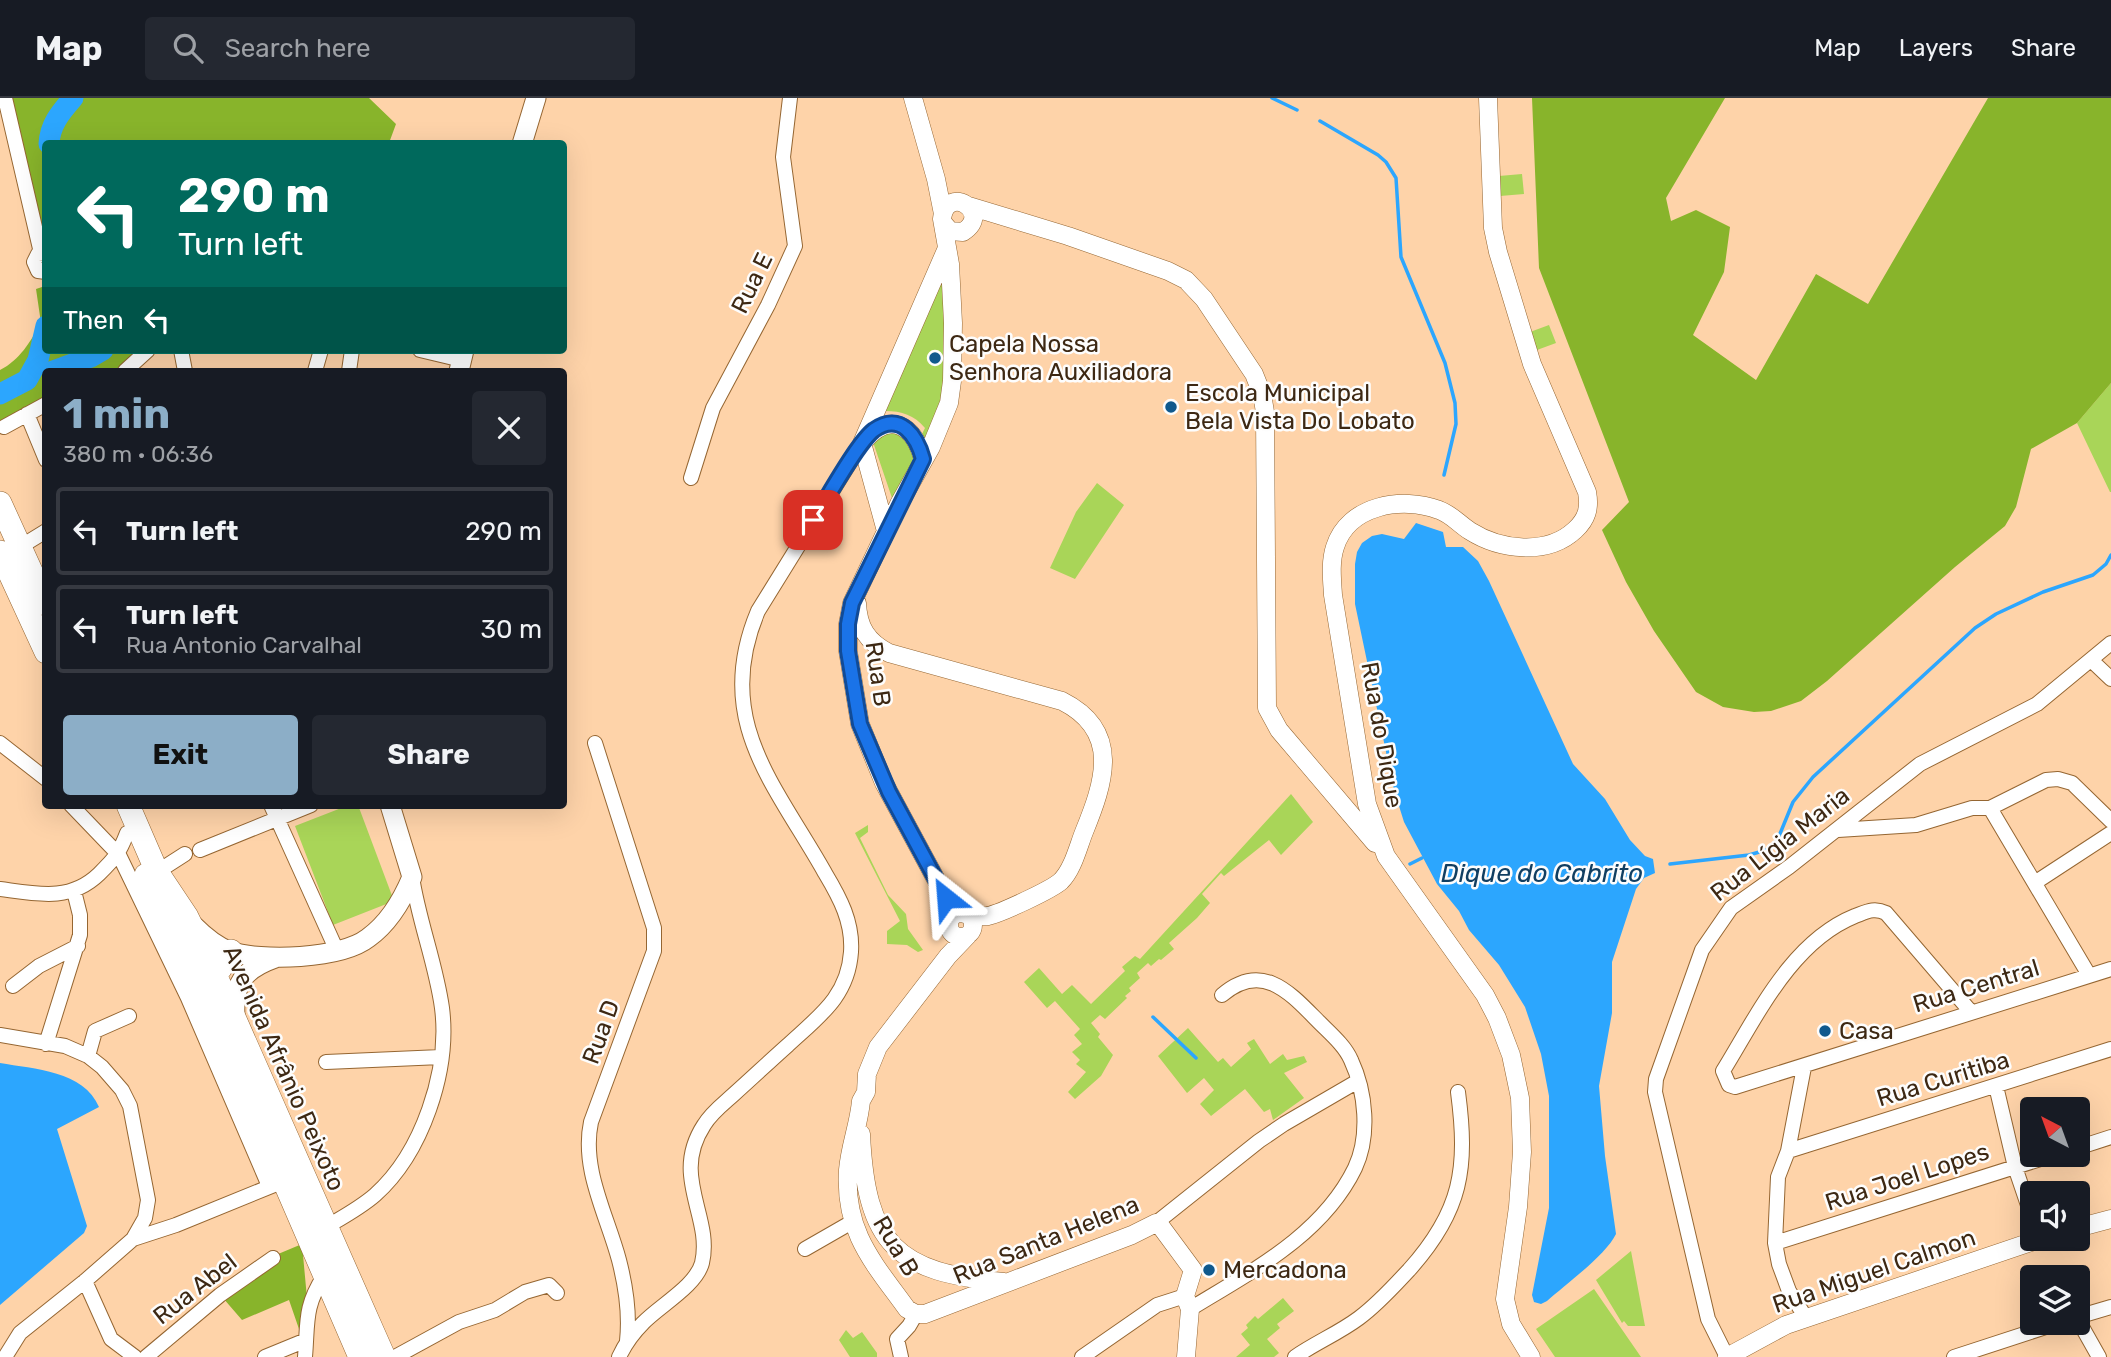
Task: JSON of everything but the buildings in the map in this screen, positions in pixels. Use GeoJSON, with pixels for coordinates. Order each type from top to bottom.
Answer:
{"type":"FeatureCollection","features":[{"type":"Feature","properties":{"kind":"main road"},"geometry":{"type":"LineString","coordinates":[[523,140],[533,101]]}},
{"type":"Feature","properties":{"kind":"main road"},"geometry":{"type":"LineString","coordinates":[[0,503],[10,549],[42,641]]}},
{"type":"Feature","properties":{"kind":"main road"},"geometry":{"type":"LineString","coordinates":[[10,549],[42,598]]}},
{"type":"Feature","properties":{"kind":"main road","name":"Avenida Afrânio Peixoto"},"geometry":{"type":"LineString","coordinates":[[115,809],[123,844],[215,969],[277,1184],[324,1276],[360,1357]]}},
{"type":"Feature","properties":{"kind":"main road","name":"Avenida Afrânio Peixoto"},"geometry":{"type":"LineString","coordinates":[[130,809],[158,872],[187,917],[215,969],[384,1357]]}},
{"type":"Feature","properties":{"kind":"main road"},"geometry":{"type":"LineString","coordinates":[[215,969],[354,947],[377,930],[403,898],[412,877],[391,809]]}},
{"type":"Feature","properties":{"kind":"main road"},"geometry":{"type":"LineString","coordinates":[[235,1019],[233,996],[238,984],[250,971],[276,958]]}},
{"type":"Feature","properties":{"kind":"main road"},"geometry":{"type":"LineString","coordinates":[[215,969],[238,984]]}},
{"type":"Feature","properties":{"kind":"street"},"geometry":{"type":"LineString","coordinates":[[5,98],[42,249]]}},
{"type":"Feature","properties":{"kind":"street","name":"Rua E"},"geometry":{"type":"LineString","coordinates":[[691,478],[713,408],[796,246],[783,158],[790,98]]}},
{"type":"Feature","properties":{"kind":"street"},"geometry":{"type":"LineString","coordinates":[[913,98],[936,179],[943,219],[954,233],[988,220],[1007,217]]}},
{"type":"Feature","properties":{"kind":"street","name":"Rua do Dique"},"geometry":{"type":"LineString","coordinates":[[1489,98],[1493,228],[1498,252],[1532,364],[1587,492],[1589,509],[1578,527],[1563,538],[1545,545],[1523,547],[1483,537],[1436,508],[1397,504],[1370,509],[1350,523],[1337,541],[1332,576],[1369,813],[1386,856],[1485,995],[1511,1055],[1520,1098],[1522,1152],[1518,1207],[1505,1299],[1511,1324],[1531,1357]]}},
{"type":"Feature","properties":{"kind":"street"},"geometry":{"type":"LineString","coordinates":[[619,1357],[627,1341],[644,1322],[694,1278],[701,1267],[704,1252],[702,1236],[690,1181],[692,1154],[702,1127],[721,1106],[826,1012],[847,974],[851,939],[847,914],[759,761],[745,722],[741,671],[747,639],[758,611],[862,443],[948,246],[971,226],[974,215],[967,204],[936,179]]}},
{"type":"Feature","properties":{"kind":"street"},"geometry":{"type":"LineString","coordinates":[[943,219],[948,205],[953,202],[967,204],[1168,271],[1186,281],[1205,299],[1254,374],[1262,394],[1265,412],[1267,708],[1279,730],[1386,856]]}},
{"type":"Feature","properties":{"kind":"street","name":"Rua B"},"geometry":{"type":"LineString","coordinates":[[943,219],[948,246],[953,323],[952,381],[945,414],[858,591],[850,614],[847,635],[849,664],[860,724],[889,792],[946,898],[966,914]]}},
{"type":"Feature","properties":{"kind":"street"},"geometry":{"type":"LineString","coordinates":[[42,253],[36,256],[34,265],[38,271],[42,272]]}},
{"type":"Feature","properties":{"kind":"street"},"geometry":{"type":"LineString","coordinates":[[128,368],[144,354]]}},
{"type":"Feature","properties":{"kind":"street"},"geometry":{"type":"LineString","coordinates":[[437,354],[462,360]]}},
{"type":"Feature","properties":{"kind":"street"},"geometry":{"type":"LineString","coordinates":[[4,428],[42,406]]}},
{"type":"Feature","properties":{"kind":"street"},"geometry":{"type":"LineString","coordinates":[[27,414],[42,450]]}},
{"type":"Feature","properties":{"kind":"street"},"geometry":{"type":"LineString","coordinates":[[862,443],[876,429],[885,425],[898,425],[916,438],[923,459]]}},
{"type":"Feature","properties":{"kind":"street"},"geometry":{"type":"LineString","coordinates":[[862,443],[886,531]]}},
{"type":"Feature","properties":{"kind":"street"},"geometry":{"type":"LineString","coordinates":[[847,467],[857,462],[870,471]]}},
{"type":"Feature","properties":{"kind":"street"},"geometry":{"type":"LineString","coordinates":[[10,549],[42,533]]}},
{"type":"Feature","properties":{"kind":"street"},"geometry":{"type":"LineString","coordinates":[[858,591],[857,612],[870,642],[889,653],[1062,701],[1083,714],[1097,732],[1104,755],[1097,800],[1065,875],[1055,885],[987,916],[959,913],[953,916],[949,927]]}},
{"type":"Feature","properties":{"kind":"street","name":"Rua Lígia Maria"},"geometry":{"type":"LineString","coordinates":[[1727,1357],[1709,1319],[1655,1086],[1702,950],[1726,912],[1739,900],[1789,867],[1920,764],[2037,704],[2111,643]]}},
{"type":"Feature","properties":{"kind":"street"},"geometry":{"type":"LineString","coordinates":[[2091,660],[2111,679]]}},
{"type":"Feature","properties":{"kind":"street"},"geometry":{"type":"LineString","coordinates":[[0,743],[42,776]]}},
{"type":"Feature","properties":{"kind":"street","name":"Rua D"},"geometry":{"type":"LineString","coordinates":[[595,743],[654,928],[655,940],[654,951],[592,1122],[588,1144],[594,1181],[624,1282],[628,1311],[627,1341]]}},
{"type":"Feature","properties":{"kind":"street"},"geometry":{"type":"LineString","coordinates":[[1832,831],[1852,827],[1911,826],[1972,808],[1990,807],[2046,780],[2066,779],[2111,821]]}},
{"type":"Feature","properties":{"kind":"street"},"geometry":{"type":"LineString","coordinates":[[1337,797],[1364,786]]}},
{"type":"Feature","properties":{"kind":"street"},"geometry":{"type":"LineString","coordinates":[[1990,807],[2090,975]]}},
{"type":"Feature","properties":{"kind":"street"},"geometry":{"type":"LineString","coordinates":[[76,809],[123,844],[188,998],[277,1184],[176,1226],[133,1239]]}},
{"type":"Feature","properties":{"kind":"street"},"geometry":{"type":"LineString","coordinates":[[200,849],[274,812],[337,951]]}},
{"type":"Feature","properties":{"kind":"street"},"geometry":{"type":"LineString","coordinates":[[2036,883],[2111,833]]}},
{"type":"Feature","properties":{"kind":"street"},"geometry":{"type":"LineString","coordinates":[[0,889],[57,894],[74,891],[85,886],[123,844]]}},
{"type":"Feature","properties":{"kind":"street"},"geometry":{"type":"LineString","coordinates":[[158,872],[185,854]]}},
{"type":"Feature","properties":{"kind":"street"},"geometry":{"type":"LineString","coordinates":[[326,1227],[352,1213],[375,1195],[400,1167],[422,1128],[434,1093],[441,1058],[442,1010],[412,877]]}},
{"type":"Feature","properties":{"kind":"street"},"geometry":{"type":"LineString","coordinates":[[46,1044],[78,946],[80,920],[74,891]]}},
{"type":"Feature","properties":{"kind":"street"},"geometry":{"type":"LineString","coordinates":[[946,898],[948,956]]}},
{"type":"Feature","properties":{"kind":"street","name":"Rua Central"},"geometry":{"type":"LineString","coordinates":[[1971,1012],[1886,912],[1873,909],[1847,919],[1815,940],[1786,973],[1723,1071],[1726,1082],[1735,1087],[1804,1067],[1887,1037],[1971,1012],[2111,969]]}},
{"type":"Feature","properties":{"kind":"street"},"geometry":{"type":"LineString","coordinates":[[949,927],[956,936],[969,934],[973,922],[966,914]]}},
{"type":"Feature","properties":{"kind":"street","name":"Rua B"},"geometry":{"type":"LineString","coordinates":[[916,1314],[907,1309],[873,1263],[852,1223],[848,1188],[850,1155],[861,1101],[866,1092],[867,1074],[878,1047],[948,956],[987,916]]}},
{"type":"Feature","properties":{"kind":"street"},"geometry":{"type":"LineString","coordinates":[[13,986],[39,966],[78,946]]}},
{"type":"Feature","properties":{"kind":"street"},"geometry":{"type":"LineString","coordinates":[[1086,1356],[1157,1305],[1187,1302],[1280,1252],[1331,1205],[1354,1169],[1365,1141],[1364,1111],[1349,1055],[1291,994],[1275,984],[1255,979],[1235,984],[1222,995]]}},
{"type":"Feature","properties":{"kind":"street"},"geometry":{"type":"LineString","coordinates":[[88,1056],[95,1031],[129,1016]]}},
{"type":"Feature","properties":{"kind":"street"},"geometry":{"type":"LineString","coordinates":[[0,1035],[65,1046],[88,1056],[103,1067],[131,1107],[148,1200],[145,1218],[133,1239],[85,1282],[20,1333],[5,1357]]}},
{"type":"Feature","properties":{"kind":"street","name":"Rua Curitiba"},"geometry":{"type":"LineString","coordinates":[[1788,1151],[2111,1049]]}},
{"type":"Feature","properties":{"kind":"street"},"geometry":{"type":"LineString","coordinates":[[326,1062],[441,1058]]}},
{"type":"Feature","properties":{"kind":"street"},"geometry":{"type":"LineString","coordinates":[[1804,1067],[1788,1151],[1778,1177],[1775,1243],[1789,1291],[1806,1318]]}},
{"type":"Feature","properties":{"kind":"street","name":"Rua Santa Helena"},"geometry":{"type":"LineString","coordinates":[[916,1314],[925,1314],[1008,1283],[1156,1223],[1259,1141],[1358,1081]]}},
{"type":"Feature","properties":{"kind":"street"},"geometry":{"type":"LineString","coordinates":[[1996,1086],[2020,1182]]}},
{"type":"Feature","properties":{"kind":"street"},"geometry":{"type":"LineString","coordinates":[[1295,1357],[1380,1302],[1425,1252],[1445,1222],[1455,1202],[1461,1171],[1462,1137],[1458,1092]]}},
{"type":"Feature","properties":{"kind":"street","name":"Rua B"},"geometry":{"type":"LineString","coordinates":[[860,1113],[872,1212],[881,1230],[902,1255],[915,1263],[952,1276],[1008,1283]]}},
{"type":"Feature","properties":{"kind":"street"},"geometry":{"type":"LineString","coordinates":[[2090,1144],[2111,1138]]}},
{"type":"Feature","properties":{"kind":"street","name":"Rua Joel Lopes"},"geometry":{"type":"LineString","coordinates":[[1775,1243],[2020,1165]]}},
{"type":"Feature","properties":{"kind":"street"},"geometry":{"type":"LineString","coordinates":[[848,1188],[867,1186]]}},
{"type":"Feature","properties":{"kind":"street"},"geometry":{"type":"LineString","coordinates":[[2090,1225],[2111,1219]]}},
{"type":"Feature","properties":{"kind":"street"},"geometry":{"type":"LineString","coordinates":[[805,1249],[852,1223]]}},
{"type":"Feature","properties":{"kind":"street"},"geometry":{"type":"LineString","coordinates":[[1156,1223],[1162,1226],[1192,1267],[1187,1302],[1186,1357]]}},
{"type":"Feature","properties":{"kind":"street","name":"Rua Miguel Calmon"},"geometry":{"type":"LineString","coordinates":[[1727,1357],[1786,1325],[2020,1245]]}},
{"type":"Feature","properties":{"kind":"street","name":"Rua Abel"},"geometry":{"type":"LineString","coordinates":[[146,1357],[220,1295],[273,1258]]}},
{"type":"Feature","properties":{"kind":"street"},"geometry":{"type":"LineString","coordinates":[[305,1357],[308,1310],[313,1293],[324,1276]]}},
{"type":"Feature","properties":{"kind":"street"},"geometry":{"type":"LineString","coordinates":[[85,1282],[108,1335],[135,1357]]}},
{"type":"Feature","properties":{"kind":"street"},"geometry":{"type":"LineString","coordinates":[[395,1357],[459,1322],[495,1310],[525,1292],[549,1285],[557,1293]]}},
{"type":"Feature","properties":{"kind":"street"},"geometry":{"type":"LineString","coordinates":[[2090,1314],[2111,1307]]}},
{"type":"Feature","properties":{"kind":"street"},"geometry":{"type":"LineString","coordinates":[[899,1350],[897,1337],[909,1326],[916,1314]]}},
{"type":"Feature","properties":{"kind":"street"},"geometry":{"type":"LineString","coordinates":[[1954,1357],[2021,1335]]}},
{"type":"Feature","properties":{"kind":"street"},"geometry":{"type":"LineString","coordinates":[[2087,1335],[2099,1357]]}},
{"type":"Feature","properties":{"kind":"street"},"geometry":{"type":"LineString","coordinates":[[265,1357],[304,1341]]}},
{"type":"Feature","properties":{"kind":"green space"},"geometry":{"type":"Polygon","coordinates":[[[8,98],[369,98],[396,124],[390,140],[42,140],[42,241],[8,98]]]}},
{"type":"Feature","properties":{"kind":"green space"},"geometry":{"type":"Polygon","coordinates":[[[1532,98],[1725,98],[1666,198],[1671,221],[1696,210],[1730,227],[1724,272],[1693,335],[1756,380],[1816,274],[1868,304],[1988,98],[2111,98],[2111,383],[2077,423],[2031,449],[2016,507],[2005,526],[1801,701],[1771,711],[1754,712],[1723,707],[1696,692],[1654,631],[1626,582],[1602,530],[1629,502],[1539,268],[1532,98]]]}},
{"type":"Feature","properties":{"kind":"green space"},"geometry":{"type":"Polygon","coordinates":[[[1522,174],[1524,194],[1500,196],[1499,176],[1522,174]]]}},
{"type":"Feature","properties":{"kind":"green space"},"geometry":{"type":"Polygon","coordinates":[[[943,272],[946,346],[940,402],[936,420],[893,501],[873,442],[880,434],[896,432],[917,444],[925,428],[907,415],[885,411],[943,272]]]}},
{"type":"Feature","properties":{"kind":"green space"},"geometry":{"type":"Polygon","coordinates":[[[42,287],[42,354],[142,354],[127,368],[42,368],[42,401],[0,423],[0,370],[19,356],[41,323],[36,289],[42,287]]]}},
{"type":"Feature","properties":{"kind":"green space"},"geometry":{"type":"Polygon","coordinates":[[[1549,325],[1556,343],[1537,350],[1530,332],[1549,325]]]}},
{"type":"Feature","properties":{"kind":"green space"},"geometry":{"type":"Polygon","coordinates":[[[2111,383],[2111,492],[2110,492],[2077,423],[2111,383]]]}},
{"type":"Feature","properties":{"kind":"green space"},"geometry":{"type":"Polygon","coordinates":[[[1097,483],[1124,505],[1075,579],[1050,568],[1076,512],[1097,483]]]}},
{"type":"Feature","properties":{"kind":"green space"},"geometry":{"type":"Polygon","coordinates":[[[1291,794],[1313,822],[1281,855],[1269,840],[1224,876],[1221,873],[1202,894],[1210,903],[1169,943],[1174,949],[1151,966],[1148,963],[1137,973],[1140,978],[1129,988],[1131,991],[1125,996],[1127,998],[1105,1019],[1100,1015],[1091,1023],[1100,1034],[1098,1037],[1113,1055],[1101,1076],[1075,1099],[1068,1092],[1086,1072],[1076,1064],[1080,1060],[1072,1052],[1082,1044],[1074,1035],[1080,1029],[1055,1001],[1047,1008],[1024,982],[1039,968],[1062,994],[1072,985],[1091,1004],[1125,971],[1122,967],[1135,956],[1140,959],[1291,794]]]}},
{"type":"Feature","properties":{"kind":"green space"},"geometry":{"type":"Polygon","coordinates":[[[339,809],[360,809],[394,901],[333,925],[295,826],[339,809]]]}},
{"type":"Feature","properties":{"kind":"green space"},"geometry":{"type":"Polygon","coordinates":[[[868,825],[868,832],[860,838],[888,895],[906,914],[908,929],[923,950],[918,952],[907,945],[887,944],[887,931],[900,921],[855,833],[868,825]]]}},
{"type":"Feature","properties":{"kind":"green space"},"geometry":{"type":"Polygon","coordinates":[[[1188,1028],[1218,1062],[1223,1058],[1231,1067],[1251,1049],[1247,1043],[1254,1039],[1270,1064],[1283,1054],[1287,1060],[1304,1056],[1307,1062],[1284,1073],[1304,1098],[1273,1120],[1270,1109],[1264,1112],[1245,1089],[1211,1116],[1200,1104],[1214,1090],[1204,1078],[1187,1093],[1158,1056],[1188,1028]]]}},
{"type":"Feature","properties":{"kind":"green space"},"geometry":{"type":"Polygon","coordinates":[[[302,1244],[310,1331],[299,1329],[289,1300],[242,1320],[223,1298],[271,1257],[302,1244]]]}},
{"type":"Feature","properties":{"kind":"green space"},"geometry":{"type":"Polygon","coordinates":[[[1631,1251],[1645,1326],[1628,1326],[1624,1321],[1622,1323],[1596,1280],[1631,1251]]]}},
{"type":"Feature","properties":{"kind":"green space"},"geometry":{"type":"Polygon","coordinates":[[[1594,1289],[1641,1357],[1555,1357],[1536,1329],[1594,1289]]]}},
{"type":"Feature","properties":{"kind":"green space"},"geometry":{"type":"Polygon","coordinates":[[[1283,1298],[1294,1311],[1277,1324],[1280,1328],[1267,1339],[1279,1353],[1274,1357],[1236,1357],[1250,1345],[1241,1334],[1248,1328],[1246,1325],[1255,1316],[1258,1319],[1283,1298]]]}},
{"type":"Feature","properties":{"kind":"green space"},"geometry":{"type":"Polygon","coordinates":[[[846,1330],[853,1338],[862,1332],[877,1357],[850,1357],[839,1340],[846,1330]]]}},
{"type":"Feature","properties":{"kind":"water","name":"Dique do Cabrito"},"geometry":{"type":"Polygon","coordinates":[[[1416,523],[1443,532],[1446,547],[1463,547],[1478,561],[1573,764],[1605,799],[1630,840],[1645,856],[1653,859],[1655,873],[1644,878],[1636,889],[1612,962],[1612,1013],[1599,1086],[1616,1234],[1595,1260],[1541,1304],[1534,1302],[1532,1295],[1549,1208],[1549,1096],[1541,1054],[1525,1007],[1499,965],[1469,930],[1459,911],[1437,884],[1404,822],[1394,790],[1355,604],[1355,564],[1362,543],[1372,536],[1382,534],[1404,539],[1416,523]]]}},
{"type":"Feature","properties":{"kind":"water"},"geometry":{"type":"Polygon","coordinates":[[[0,1063],[42,1070],[70,1079],[92,1095],[99,1107],[57,1129],[87,1226],[84,1233],[0,1305],[0,1063]]]}},
{"type":"Feature","properties":{"kind":"waterway"},"geometry":{"type":"LineString","coordinates":[[50,140],[60,113],[73,98]]}},
{"type":"Feature","properties":{"kind":"waterway"},"geometry":{"type":"LineString","coordinates":[[1272,98],[1297,110]]}},
{"type":"Feature","properties":{"kind":"waterway"},"geometry":{"type":"LineString","coordinates":[[1320,121],[1378,155],[1396,178],[1401,257],[1445,363],[1455,403],[1456,424],[1444,475]]}},
{"type":"Feature","properties":{"kind":"waterway"},"geometry":{"type":"LineString","coordinates":[[0,394],[27,380],[38,360],[42,343]]}},
{"type":"Feature","properties":{"kind":"waterway"},"geometry":{"type":"LineString","coordinates":[[61,368],[96,354]]}},
{"type":"Feature","properties":{"kind":"waterway"},"geometry":{"type":"LineString","coordinates":[[1670,864],[1749,855],[1766,850],[1777,841],[1793,802],[1813,777],[1975,628],[1996,614],[2043,592],[2093,575],[2106,564],[2111,555]]}},
{"type":"Feature","properties":{"kind":"waterway"},"geometry":{"type":"LineString","coordinates":[[1410,864],[1422,858]]}},
{"type":"Feature","properties":{"kind":"waterway"},"geometry":{"type":"LineString","coordinates":[[1153,1017],[1196,1058]]}},
{"type":"Feature","properties":{"kind":"place","name":"Capela Nossa Senhora Auxiliadora"},"geometry":{"type":"Point","coordinates":[935,358]}},
{"type":"Feature","properties":{"kind":"place","name":"Escola Municipal Bela Vista Do Lobato"},"geometry":{"type":"Point","coordinates":[1171,407]}},
{"type":"Feature","properties":{"kind":"place","name":"Casa"},"geometry":{"type":"Point","coordinates":[1825,1031]}},
{"type":"Feature","properties":{"kind":"place","name":"Mercadona"},"geometry":{"type":"Point","coordinates":[1209,1270]}},
{"type":"Feature","properties":{"kind":"route"},"geometry":{"type":"LineString","coordinates":[[813,520],[862,443],[876,429],[885,425],[898,425],[916,438],[923,459],[852,603],[847,635],[848,651],[864,735],[889,792],[946,898]]}}]}
